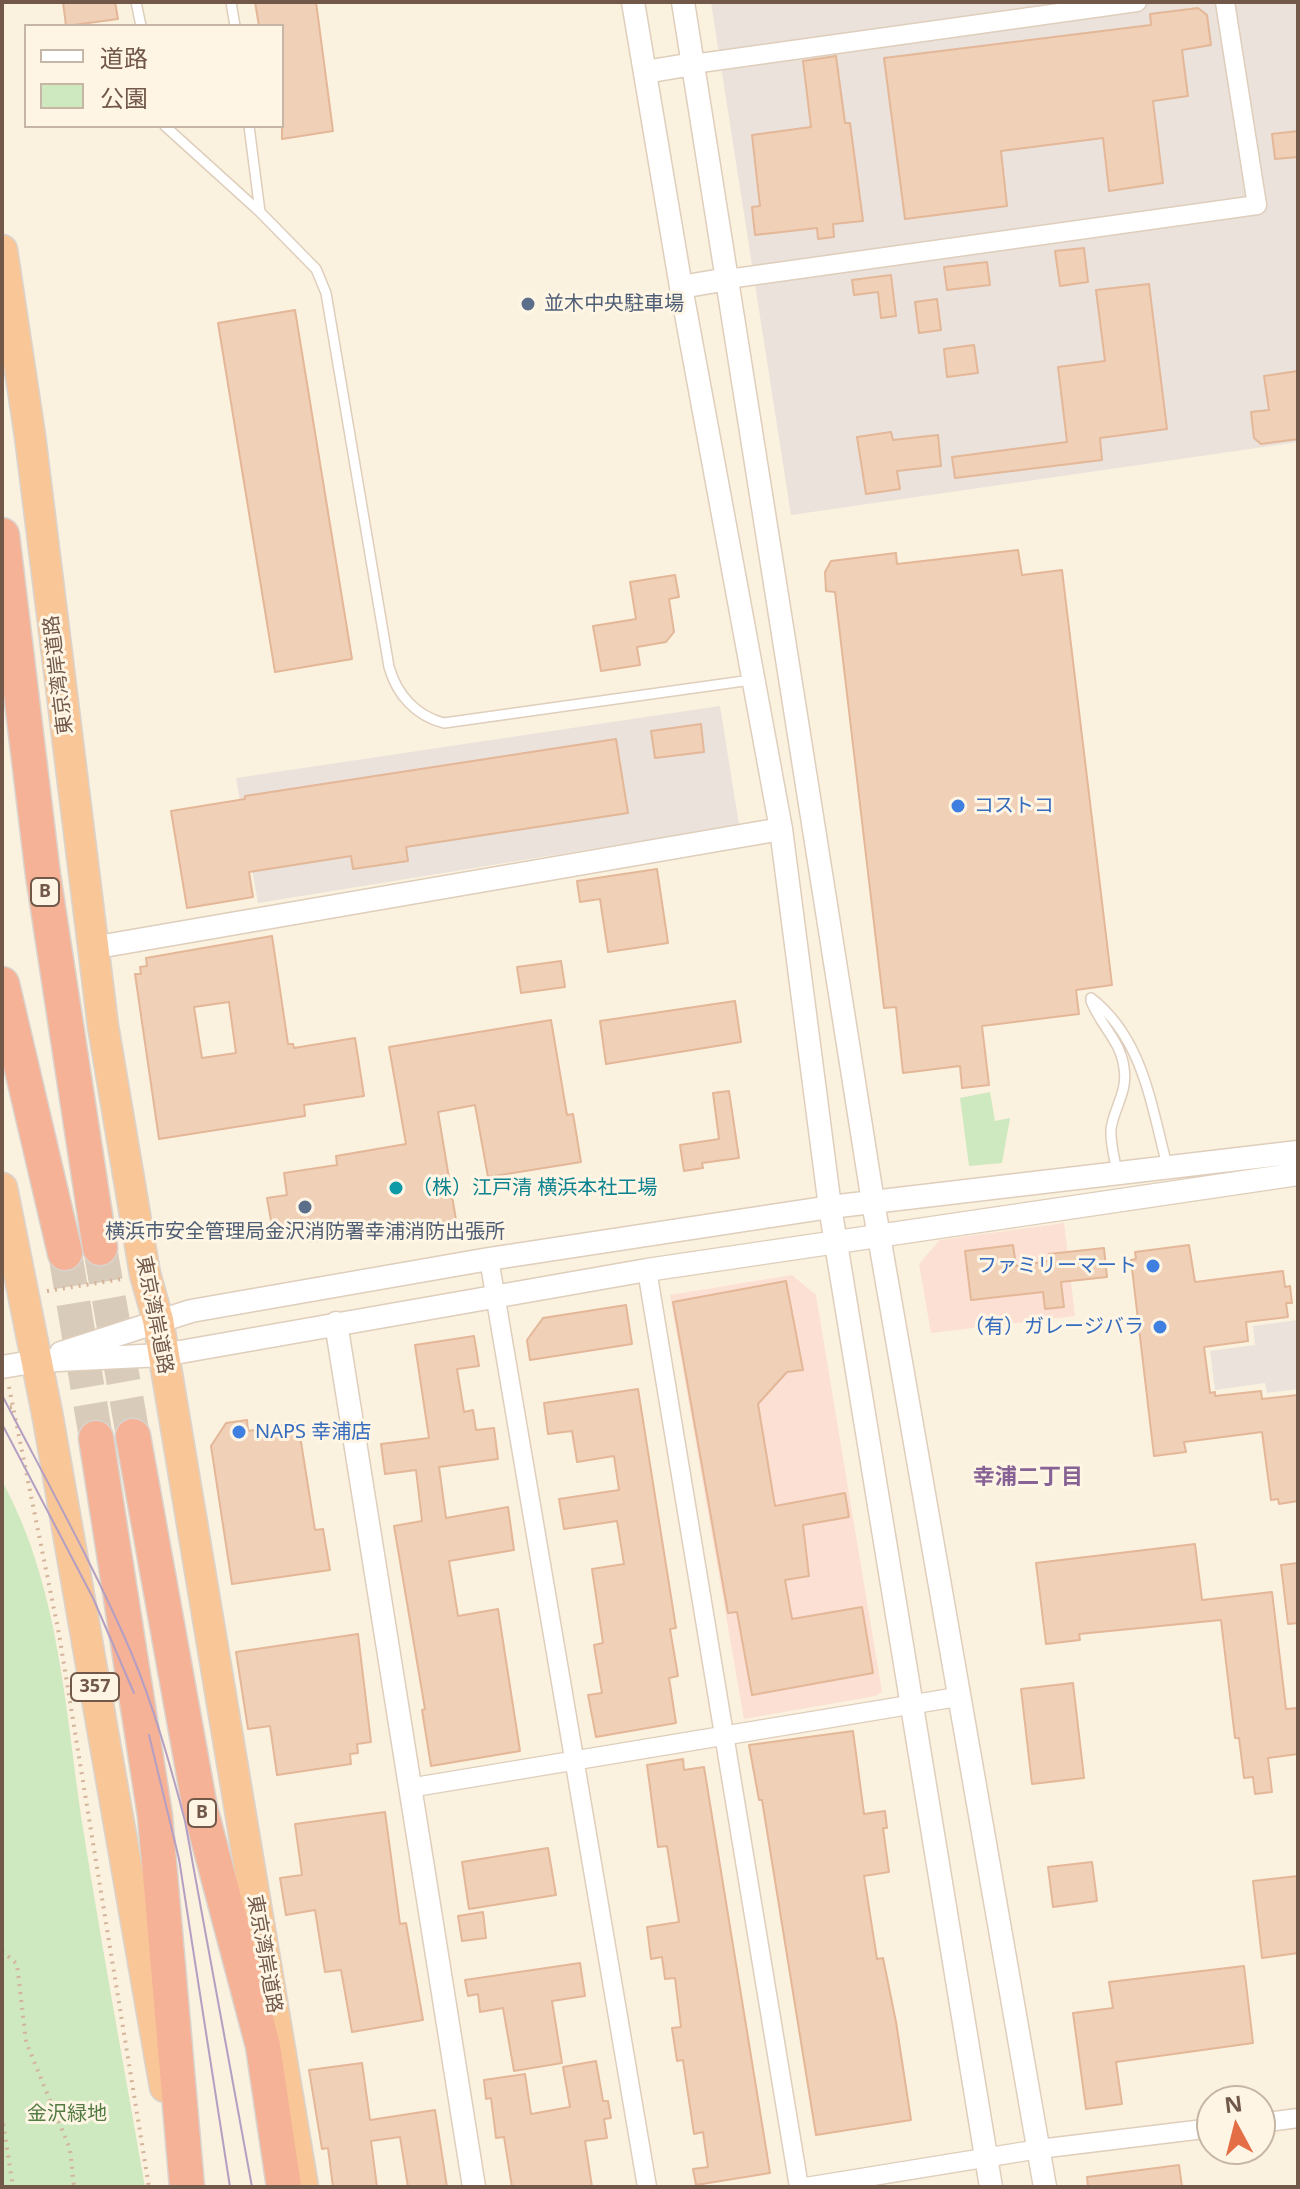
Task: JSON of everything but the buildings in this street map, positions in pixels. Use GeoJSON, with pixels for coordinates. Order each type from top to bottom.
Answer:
{"type":"FeatureCollection","features":[{"type":"Feature","properties":{"kind":"highway","name":"東京湾岸道路"},"geometry":{"type":"LineString","coordinates":[[2,250],[30,436],[92,948],[145,1274],[158,1320],[303,2187]]}},
{"type":"Feature","properties":{"kind":"highway","name":"B"},"geometry":{"type":"LineString","coordinates":[[2,535],[49,920],[100,1248]]}},
{"type":"Feature","properties":{"kind":"highway"},"geometry":{"type":"LineString","coordinates":[[2,984],[65,1253]]}},
{"type":"Feature","properties":{"kind":"highway","name":"357"},"geometry":{"type":"LineString","coordinates":[[2,1188],[37,1361],[185,2187]]}},
{"type":"Feature","properties":{"kind":"highway","name":"B"},"geometry":{"type":"LineString","coordinates":[[133,1436],[200,1808],[263,2046],[284,2187]]}},
{"type":"Feature","properties":{"kind":"highway"},"geometry":{"type":"LineString","coordinates":[[96,1438],[155,1816],[185,2187]]}},
{"type":"Feature","properties":{"kind":"street"},"geometry":{"type":"LineString","coordinates":[[633,2],[751,680],[781,829],[830,1207],[991,2187]]}},
{"type":"Feature","properties":{"kind":"street"},"geometry":{"type":"LineString","coordinates":[[683,2],[873,1202],[881,1233],[957,1697],[1045,2187]]}},
{"type":"Feature","properties":{"kind":"street"},"geometry":{"type":"LineString","coordinates":[[645,72],[1137,2]]}},
{"type":"Feature","properties":{"kind":"street"},"geometry":{"type":"LineString","coordinates":[[681,287],[1257,205],[1225,2]]}},
{"type":"Feature","properties":{"kind":"street"},"geometry":{"type":"LineString","coordinates":[[92,948],[781,829]]}},
{"type":"Feature","properties":{"kind":"street"},"geometry":{"type":"LineString","coordinates":[[37,1361],[191,1311],[489,1259],[830,1207],[1298,1152]]}},
{"type":"Feature","properties":{"kind":"street"},"geometry":{"type":"LineString","coordinates":[[4,1367],[37,1361],[163,1355],[647,1270],[881,1233],[1298,1174]]}},
{"type":"Feature","properties":{"kind":"street"},"geometry":{"type":"LineString","coordinates":[[489,1259],[647,2187]]}},
{"type":"Feature","properties":{"kind":"street"},"geometry":{"type":"LineString","coordinates":[[647,1270],[799,2187]]}},
{"type":"Feature","properties":{"kind":"street"},"geometry":{"type":"LineString","coordinates":[[336,1323],[474,2187]]}},
{"type":"Feature","properties":{"kind":"street"},"geometry":{"type":"LineString","coordinates":[[409,1788],[957,1697]]}},
{"type":"Feature","properties":{"kind":"street"},"geometry":{"type":"LineString","coordinates":[[1276,2121],[1298,2118]]}},
{"type":"Feature","properties":{"kind":"street"},"geometry":{"type":"LineString","coordinates":[[806,2187],[1039,2149],[1196,2130]]}},
{"type":"Feature","properties":{"kind":"lane"},"geometry":{"type":"LineString","coordinates":[[136,2],[141,24]]}},
{"type":"Feature","properties":{"kind":"lane"},"geometry":{"type":"LineString","coordinates":[[231,2],[235,24]]}},
{"type":"Feature","properties":{"kind":"lane"},"geometry":{"type":"LineString","coordinates":[[167,128],[260,212],[316,269],[326,293],[389,667],[400,693],[409,703],[433,720],[444,723],[751,680]]}},
{"type":"Feature","properties":{"kind":"lane"},"geometry":{"type":"LineString","coordinates":[[249,128],[260,212]]}},
{"type":"Feature","properties":{"kind":"lane"},"geometry":{"type":"LineString","coordinates":[[1117,1173],[1111,1130],[1125,1092],[1124,1067],[1115,1040],[1097,1017],[1091,998],[1111,1013],[1132,1046],[1160,1123],[1168,1167]]}},
{"type":"Feature","properties":{"kind":"path"},"geometry":{"type":"LineString","coordinates":[[24,1294],[145,1274]]}},
{"type":"Feature","properties":{"kind":"path"},"geometry":{"type":"LineString","coordinates":[[4,1367],[59,1634],[149,2187]]}},
{"type":"Feature","properties":{"kind":"path"},"geometry":{"type":"LineString","coordinates":[[2,1408],[13,1407]]}},
{"type":"Feature","properties":{"kind":"path"},"geometry":{"type":"LineString","coordinates":[[2,1951],[17,1964],[26,2042],[70,2149],[74,2187]]}},
{"type":"Feature","properties":{"kind":"path"},"geometry":{"type":"LineString","coordinates":[[2,2116],[3,2141],[13,2187]]}},
{"type":"Feature","properties":{"kind":"shaded area"},"geometry":{"type":"Polygon","coordinates":[[[711,2],[1298,2],[1298,442],[791,515],[711,2]]]}},
{"type":"Feature","properties":{"kind":"shaded area"},"geometry":{"type":"Polygon","coordinates":[[[720,706],[739,825],[258,903],[236,778],[720,706]]]}},
{"type":"Feature","properties":{"kind":"shaded area"},"geometry":{"type":"Polygon","coordinates":[[[1064,1223],[1075,1316],[931,1333],[919,1264],[940,1240],[1064,1223]]]}},
{"type":"Feature","properties":{"kind":"shaded area"},"geometry":{"type":"Polygon","coordinates":[[[792,1275],[816,1295],[882,1692],[876,1696],[744,1719],[670,1295],[792,1275]]]}},
{"type":"Feature","properties":{"kind":"shaded area"},"geometry":{"type":"Polygon","coordinates":[[[1298,1320],[1298,1389],[1267,1393],[1265,1383],[1215,1390],[1210,1351],[1255,1345],[1253,1326],[1298,1320]]]}},
{"type":"Feature","properties":{"kind":"green space"},"geometry":{"type":"Polygon","coordinates":[[[990,1092],[995,1121],[1010,1118],[1002,1163],[969,1166],[960,1098],[990,1092]]]}},
{"type":"Feature","properties":{"kind":"green space","name":"金沢緑地"},"geometry":{"type":"Polygon","coordinates":[[[2,1481],[37,1563],[58,1650],[90,1873],[145,2187],[2,2187],[2,1481]]]}},
{"type":"Feature","properties":{"kind":"tunnel"},"geometry":{"type":"LineString","coordinates":[[100,1248],[133,1436]]}},
{"type":"Feature","properties":{"kind":"tunnel"},"geometry":{"type":"LineString","coordinates":[[65,1253],[96,1438]]}},
{"type":"Feature","properties":{"kind":"tram line"},"geometry":{"type":"LineString","coordinates":[[2,1395],[116,1619],[161,1736],[185,1821],[252,2187]]}},
{"type":"Feature","properties":{"kind":"tram line"},"geometry":{"type":"LineString","coordinates":[[2,1424],[93,1598],[134,1693]]}},
{"type":"Feature","properties":{"kind":"tram line"},"geometry":{"type":"LineString","coordinates":[[149,1735],[179,1859],[230,2187]]}},
{"type":"Feature","properties":{"kind":"place","name":"並木中央駐車場"},"geometry":{"type":"Point","coordinates":[528,304]}},
{"type":"Feature","properties":{"kind":"place","name":"コストコ"},"geometry":{"type":"Point","coordinates":[958,806]}},
{"type":"Feature","properties":{"kind":"place","name":"（株）江戸清 横浜本社工場"},"geometry":{"type":"Point","coordinates":[396,1188]}},
{"type":"Feature","properties":{"kind":"place","name":"横浜市安全管理局金沢消防署幸浦消防出張所"},"geometry":{"type":"Point","coordinates":[305,1207]}},
{"type":"Feature","properties":{"kind":"place","name":"ファミリーマート"},"geometry":{"type":"Point","coordinates":[1153,1266]}},
{"type":"Feature","properties":{"kind":"place","name":"（有）ガレージバラ"},"geometry":{"type":"Point","coordinates":[1160,1327]}},
{"type":"Feature","properties":{"kind":"place","name":"NAPS 幸浦店"},"geometry":{"type":"Point","coordinates":[239,1432]}},
{"type":"Feature","properties":{"kind":"district","name":"幸浦二丁目"},"geometry":{"type":"Point","coordinates":[1028,1478]}}]}
